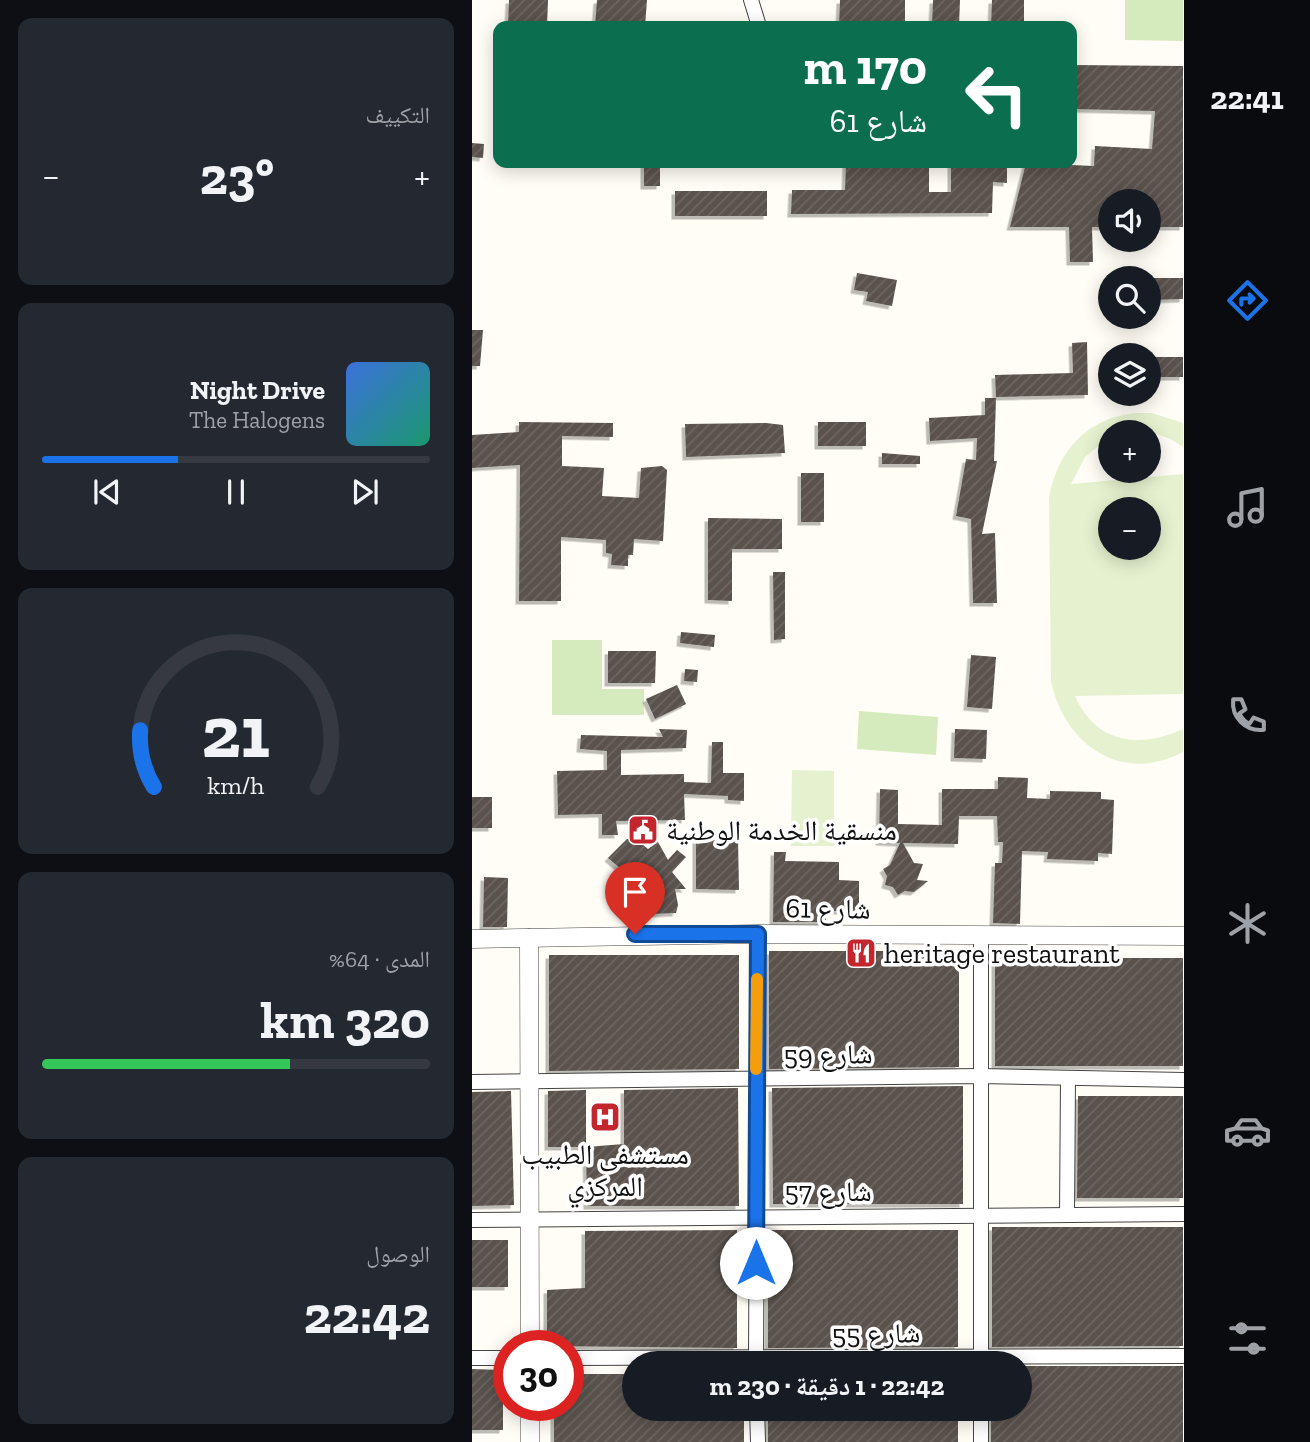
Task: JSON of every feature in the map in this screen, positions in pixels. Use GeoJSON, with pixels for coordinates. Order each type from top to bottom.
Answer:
{"type":"FeatureCollection","features":[{"type":"Feature","properties":{"kind":"street"},"geometry":{"type":"LineString","coordinates":[[751,0],[757,21]]}},
{"type":"Feature","properties":{"kind":"street"},"geometry":{"type":"LineString","coordinates":[[756,1351],[758,934]]}},
{"type":"Feature","properties":{"kind":"street","name":"شارع 61"},"geometry":{"type":"LineString","coordinates":[[472,939],[758,934],[1184,936]]}},
{"type":"Feature","properties":{"kind":"street"},"geometry":{"type":"LineString","coordinates":[[981,937],[981,1351]]}},
{"type":"Feature","properties":{"kind":"street"},"geometry":{"type":"LineString","coordinates":[[529,938],[530,1330]]}},
{"type":"Feature","properties":{"kind":"street","name":"شارع 59"},"geometry":{"type":"LineString","coordinates":[[472,1082],[980,1076],[1184,1080]]}},
{"type":"Feature","properties":{"kind":"street"},"geometry":{"type":"LineString","coordinates":[[1068,1078],[1068,1214]]}},
{"type":"Feature","properties":{"kind":"street","name":"شارع 57"},"geometry":{"type":"LineString","coordinates":[[472,1220],[1184,1214]]}},
{"type":"Feature","properties":{"kind":"street","name":"شارع 55"},"geometry":{"type":"LineString","coordinates":[[1032,1359],[1184,1356]]}},
{"type":"Feature","properties":{"kind":"street"},"geometry":{"type":"LineString","coordinates":[[472,1358],[493,1358]]}},
{"type":"Feature","properties":{"kind":"street","name":"شارع 55"},"geometry":{"type":"LineString","coordinates":[[584,1358],[622,1359]]}},
{"type":"Feature","properties":{"kind":"street"},"geometry":{"type":"LineString","coordinates":[[530,1421],[530,1442]]}},
{"type":"Feature","properties":{"kind":"street"},"geometry":{"type":"LineString","coordinates":[[757,1421],[758,1442]]}},
{"type":"Feature","properties":{"kind":"street"},"geometry":{"type":"LineString","coordinates":[[981,1421],[981,1442]]}},
{"type":"Feature","properties":{"kind":"green space"},"geometry":{"type":"Polygon","coordinates":[[[1125,0],[1183,0],[1183,41],[1125,40],[1125,0]]]}},
{"type":"Feature","properties":{"kind":"green space"},"geometry":{"type":"Polygon","coordinates":[[[1134,413],[1152,413],[1183,423],[1183,447],[1161,436],[1161,420],[1107,420],[1134,413]]]}},
{"type":"Feature","properties":{"kind":"green space"},"geometry":{"type":"Polygon","coordinates":[[[1098,424],[1098,446],[1085,457],[1071,484],[1098,482],[1161,483],[1161,476],[1183,474],[1183,694],[1075,696],[1095,724],[1107,733],[1121,738],[1151,739],[1183,729],[1183,752],[1160,761],[1138,764],[1117,761],[1099,753],[1082,740],[1068,723],[1051,681],[1049,497],[1059,465],[1067,452],[1088,430],[1098,424]]]}},
{"type":"Feature","properties":{"kind":"green space"},"geometry":{"type":"Polygon","coordinates":[[[552,640],[602,640],[602,689],[644,689],[644,715],[552,715],[552,640]]]}},
{"type":"Feature","properties":{"kind":"green space"},"geometry":{"type":"Polygon","coordinates":[[[859,711],[938,717],[936,755],[857,749],[859,711]]]}},
{"type":"Feature","properties":{"kind":"green space"},"geometry":{"type":"Polygon","coordinates":[[[792,770],[834,771],[834,846],[791,846],[792,770]]]}},
{"type":"Feature","properties":{"kind":"building"},"geometry":{"type":"Polygon","coordinates":[[[509,0],[548,0],[547,21],[508,21],[509,0]]]}},
{"type":"Feature","properties":{"kind":"building"},"geometry":{"type":"Polygon","coordinates":[[[597,0],[647,0],[645,21],[595,21],[597,0]]]}},
{"type":"Feature","properties":{"kind":"building"},"geometry":{"type":"Polygon","coordinates":[[[840,0],[905,0],[905,21],[839,21],[840,0]]]}},
{"type":"Feature","properties":{"kind":"building"},"geometry":{"type":"Polygon","coordinates":[[[933,0],[960,0],[959,21],[932,21],[933,0]]]}},
{"type":"Feature","properties":{"kind":"building"},"geometry":{"type":"Polygon","coordinates":[[[992,0],[1024,0],[1024,21],[991,21],[992,0]]]}},
{"type":"Feature","properties":{"kind":"building"},"geometry":{"type":"Polygon","coordinates":[[[1077,65],[1183,66],[1183,227],[1161,227],[1161,189],[1098,189],[1098,227],[1092,227],[1093,262],[1070,262],[1069,227],[1010,227],[1025,168],[1094,166],[1095,146],[1152,149],[1155,111],[1077,109],[1077,65]]]}},
{"type":"Feature","properties":{"kind":"building"},"geometry":{"type":"Polygon","coordinates":[[[472,143],[484,144],[483,158],[472,157],[472,143]]]}},
{"type":"Feature","properties":{"kind":"building"},"geometry":{"type":"Polygon","coordinates":[[[644,168],[660,168],[660,186],[644,186],[644,168]]]}},
{"type":"Feature","properties":{"kind":"building"},"geometry":{"type":"Polygon","coordinates":[[[846,168],[929,168],[929,192],[951,192],[951,168],[1007,168],[1007,183],[993,182],[992,213],[791,214],[792,190],[845,190],[846,168]]]}},
{"type":"Feature","properties":{"kind":"building"},"geometry":{"type":"Polygon","coordinates":[[[675,191],[767,191],[767,216],[675,216],[675,191]]]}},
{"type":"Feature","properties":{"kind":"building"},"geometry":{"type":"Polygon","coordinates":[[[857,273],[897,280],[892,306],[866,301],[868,292],[854,290],[857,273]]]}},
{"type":"Feature","properties":{"kind":"building"},"geometry":{"type":"Polygon","coordinates":[[[1161,278],[1183,278],[1183,299],[1161,300],[1161,278]]]}},
{"type":"Feature","properties":{"kind":"building"},"geometry":{"type":"Polygon","coordinates":[[[472,330],[483,330],[480,366],[472,366],[472,330]]]}},
{"type":"Feature","properties":{"kind":"building"},"geometry":{"type":"Polygon","coordinates":[[[1087,342],[1088,395],[996,397],[995,375],[1073,373],[1072,343],[1087,342]]]}},
{"type":"Feature","properties":{"kind":"building"},"geometry":{"type":"Polygon","coordinates":[[[1161,357],[1183,357],[1183,377],[1161,377],[1161,357]]]}},
{"type":"Feature","properties":{"kind":"building"},"geometry":{"type":"Polygon","coordinates":[[[985,398],[996,398],[994,461],[997,461],[982,534],[995,533],[997,603],[973,603],[971,519],[956,516],[966,459],[976,460],[977,438],[930,441],[929,418],[985,415],[985,398]]]}},
{"type":"Feature","properties":{"kind":"building"},"geometry":{"type":"Polygon","coordinates":[[[519,422],[613,423],[613,437],[562,436],[562,466],[604,468],[602,496],[639,498],[641,468],[662,466],[667,470],[663,541],[634,539],[633,555],[628,555],[628,566],[611,565],[612,554],[606,553],[606,540],[561,537],[561,601],[519,601],[520,465],[472,468],[472,435],[519,432],[519,422]]]}},
{"type":"Feature","properties":{"kind":"building"},"geometry":{"type":"Polygon","coordinates":[[[818,422],[866,422],[866,446],[818,446],[818,422]]]}},
{"type":"Feature","properties":{"kind":"building"},"geometry":{"type":"Polygon","coordinates":[[[685,424],[783,425],[785,453],[686,457],[685,424]]]}},
{"type":"Feature","properties":{"kind":"building"},"geometry":{"type":"Polygon","coordinates":[[[882,453],[920,456],[920,464],[882,464],[882,453]]]}},
{"type":"Feature","properties":{"kind":"building"},"geometry":{"type":"Polygon","coordinates":[[[801,473],[824,473],[824,522],[801,522],[801,473]]]}},
{"type":"Feature","properties":{"kind":"building"},"geometry":{"type":"Polygon","coordinates":[[[708,518],[782,519],[782,549],[732,549],[732,601],[708,600],[708,518]]]}},
{"type":"Feature","properties":{"kind":"building"},"geometry":{"type":"Polygon","coordinates":[[[773,572],[785,572],[785,639],[774,640],[773,572]]]}},
{"type":"Feature","properties":{"kind":"building"},"geometry":{"type":"Polygon","coordinates":[[[681,632],[715,635],[714,647],[680,643],[681,632]]]}},
{"type":"Feature","properties":{"kind":"building"},"geometry":{"type":"Polygon","coordinates":[[[608,651],[656,651],[655,683],[608,683],[608,651]]]}},
{"type":"Feature","properties":{"kind":"building"},"geometry":{"type":"Polygon","coordinates":[[[971,655],[996,657],[992,709],[967,707],[971,655]]]}},
{"type":"Feature","properties":{"kind":"building"},"geometry":{"type":"Polygon","coordinates":[[[685,669],[698,670],[697,682],[684,681],[685,669]]]}},
{"type":"Feature","properties":{"kind":"building"},"geometry":{"type":"Polygon","coordinates":[[[677,685],[686,704],[655,719],[646,699],[677,685]]]}},
{"type":"Feature","properties":{"kind":"building"},"geometry":{"type":"Polygon","coordinates":[[[659,729],[687,730],[686,748],[621,750],[621,775],[684,774],[684,782],[711,783],[712,742],[723,742],[723,773],[744,773],[744,801],[728,800],[728,796],[684,794],[685,820],[616,821],[618,835],[602,835],[602,814],[558,815],[557,771],[607,770],[607,751],[580,749],[581,735],[663,737],[659,729]]]}},
{"type":"Feature","properties":{"kind":"building"},"geometry":{"type":"Polygon","coordinates":[[[955,729],[987,730],[986,759],[954,758],[955,729]]]}},
{"type":"Feature","properties":{"kind":"building"},"geometry":{"type":"Polygon","coordinates":[[[998,777],[1028,778],[1027,798],[1050,799],[1050,791],[1101,792],[1101,799],[1114,800],[1112,854],[1098,853],[1098,861],[1047,859],[1048,852],[1022,851],[1020,924],[993,923],[995,863],[1002,863],[1003,842],[998,842],[997,816],[959,816],[958,844],[903,843],[914,863],[923,864],[917,880],[928,881],[914,892],[905,891],[898,895],[893,887],[885,885],[887,876],[883,869],[890,865],[900,843],[879,842],[880,789],[898,790],[898,824],[942,825],[942,789],[998,789],[998,777]]]}},
{"type":"Feature","properties":{"kind":"building"},"geometry":{"type":"Polygon","coordinates":[[[472,797],[492,797],[492,828],[472,828],[472,797]]]}},
{"type":"Feature","properties":{"kind":"building"},"geometry":{"type":"Polygon","coordinates":[[[627,839],[636,839],[648,849],[658,842],[668,860],[677,850],[686,857],[672,872],[686,889],[675,889],[678,905],[676,913],[651,914],[646,896],[633,879],[608,858],[627,839]]]}},
{"type":"Feature","properties":{"kind":"building"},"geometry":{"type":"Polygon","coordinates":[[[696,840],[738,840],[739,890],[696,889],[696,840]]]}},
{"type":"Feature","properties":{"kind":"building"},"geometry":{"type":"Polygon","coordinates":[[[774,852],[786,852],[785,861],[839,862],[839,880],[859,881],[859,911],[826,911],[826,922],[773,922],[774,852]]]}},
{"type":"Feature","properties":{"kind":"building"},"geometry":{"type":"Polygon","coordinates":[[[484,877],[508,878],[507,927],[483,927],[484,877]]]}},
{"type":"Feature","properties":{"kind":"building"},"geometry":{"type":"Polygon","coordinates":[[[769,951],[959,951],[959,1067],[769,1069],[769,951]]]}},
{"type":"Feature","properties":{"kind":"building"},"geometry":{"type":"Polygon","coordinates":[[[549,955],[739,955],[739,1069],[549,1071],[549,955]]]}},
{"type":"Feature","properties":{"kind":"building"},"geometry":{"type":"Polygon","coordinates":[[[995,958],[1183,958],[1183,1066],[995,1066],[995,958]]]}},
{"type":"Feature","properties":{"kind":"building"},"geometry":{"type":"Polygon","coordinates":[[[963,1086],[963,1204],[773,1204],[772,1088],[963,1086]]]}},
{"type":"Feature","properties":{"kind":"building"},"geometry":{"type":"Polygon","coordinates":[[[738,1088],[739,1206],[587,1206],[586,1147],[624,1144],[624,1090],[738,1088]]]}},
{"type":"Feature","properties":{"kind":"building"},"geometry":{"type":"Polygon","coordinates":[[[586,1090],[586,1147],[548,1147],[548,1091],[586,1090]]]}},
{"type":"Feature","properties":{"kind":"building"},"geometry":{"type":"Polygon","coordinates":[[[511,1091],[514,1205],[472,1206],[472,1092],[511,1091]]]}},
{"type":"Feature","properties":{"kind":"building"},"geometry":{"type":"Polygon","coordinates":[[[1078,1096],[1183,1096],[1183,1198],[1077,1198],[1078,1096]]]}},
{"type":"Feature","properties":{"kind":"building"},"geometry":{"type":"Polygon","coordinates":[[[992,1227],[1183,1227],[1183,1346],[992,1347],[992,1227]]]}},
{"type":"Feature","properties":{"kind":"building"},"geometry":{"type":"Polygon","coordinates":[[[737,1230],[737,1348],[584,1346],[584,1330],[547,1330],[547,1290],[585,1288],[585,1231],[737,1230]]]}},
{"type":"Feature","properties":{"kind":"building"},"geometry":{"type":"Polygon","coordinates":[[[768,1230],[958,1230],[958,1347],[768,1348],[768,1230]]]}},
{"type":"Feature","properties":{"kind":"building"},"geometry":{"type":"Polygon","coordinates":[[[472,1240],[508,1240],[508,1287],[472,1287],[472,1240]]]}},
{"type":"Feature","properties":{"kind":"building"},"geometry":{"type":"Polygon","coordinates":[[[1032,1366],[1183,1366],[1183,1442],[991,1442],[991,1421],[1032,1421],[1032,1366]]]}},
{"type":"Feature","properties":{"kind":"building"},"geometry":{"type":"Polygon","coordinates":[[[472,1369],[493,1370],[493,1421],[503,1421],[503,1430],[472,1430],[472,1369]]]}},
{"type":"Feature","properties":{"kind":"building"},"geometry":{"type":"Polygon","coordinates":[[[584,1374],[622,1374],[622,1421],[744,1421],[744,1442],[554,1442],[554,1421],[584,1421],[584,1374]]]}},
{"type":"Feature","properties":{"kind":"building"},"geometry":{"type":"Polygon","coordinates":[[[768,1421],[958,1421],[958,1442],[768,1442],[768,1421]]]}},
{"type":"Feature","properties":{"kind":"slow traffic"},"geometry":{"type":"LineString","coordinates":[[756,1069],[757,979]]}},
{"type":"Feature","properties":{"kind":"place","name":"منسقية الخدمة الوطنية"},"geometry":{"type":"Point","coordinates":[643,830]}},
{"type":"Feature","properties":{"kind":"place","name":"heritage restaurant"},"geometry":{"type":"Point","coordinates":[861,953]}},
{"type":"Feature","properties":{"kind":"place","name":"مستشفى الطبيب المركزي"},"geometry":{"type":"Point","coordinates":[605,1117]}},
{"type":"Feature","properties":{"kind":"route"},"geometry":{"type":"LineString","coordinates":[[635,934],[758,934],[756,1263]]}}]}
